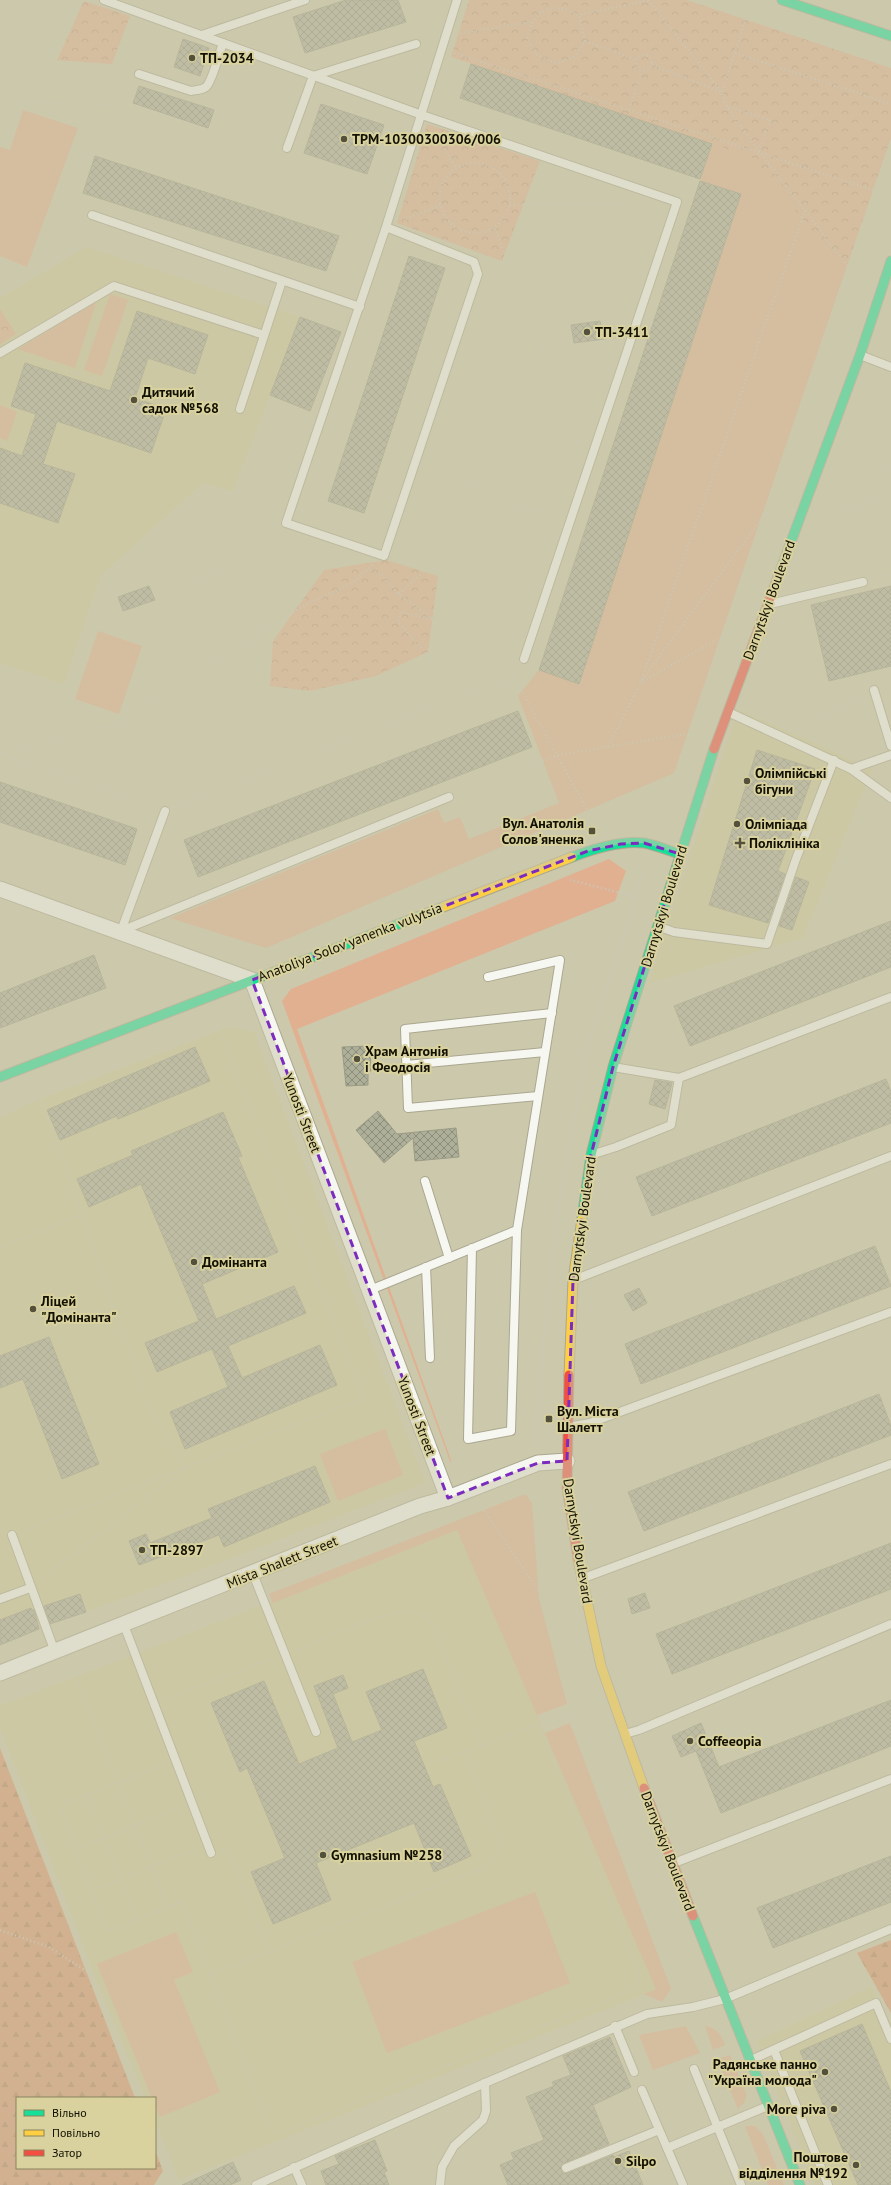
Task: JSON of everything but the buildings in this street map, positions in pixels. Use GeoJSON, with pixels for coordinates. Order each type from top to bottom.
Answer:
{"type":"FeatureCollection","features":[{"type":"Feature","properties":{"kind":"street"},"geometry":{"type":"LineString","coordinates":[[782,0],[891,36]]}},
{"type":"Feature","properties":{"kind":"street","name":"Darnytskyi Boulevard"},"geometry":{"type":"LineString","coordinates":[[800,2185],[725,1998],[624,1734],[601,1666],[581,1579],[567,1488],[567,1428],[573,1280],[591,1155],[613,1067],[680,854],[728,712],[860,355],[891,261]]}},
{"type":"Feature","properties":{"kind":"street","name":"Anatoliya Solov'yanenka vulytsia"},"geometry":{"type":"LineString","coordinates":[[0,889],[121,931],[252,980],[588,851],[621,844],[644,843],[680,854]]}},
{"type":"Feature","properties":{"kind":"street"},"geometry":{"type":"LineString","coordinates":[[0,1078],[252,980]]}},
{"type":"Feature","properties":{"kind":"street","name":"Yunosti Street"},"geometry":{"type":"LineString","coordinates":[[252,980],[448,1498]]}},
{"type":"Feature","properties":{"kind":"street","name":"Mista Shalett Street"},"geometry":{"type":"LineString","coordinates":[[0,1673],[253,1574],[420,1506],[448,1498],[538,1462],[567,1461]]}},
{"type":"Feature","properties":{"kind":"lane"},"geometry":{"type":"LineString","coordinates":[[104,0],[422,115],[677,202],[524,659]]}},
{"type":"Feature","properties":{"kind":"lane"},"geometry":{"type":"LineString","coordinates":[[202,35],[305,0]]}},
{"type":"Feature","properties":{"kind":"lane"},"geometry":{"type":"LineString","coordinates":[[386,227],[469,259],[474,262],[478,270],[384,556],[286,523],[386,227],[457,0]]}},
{"type":"Feature","properties":{"kind":"lane"},"geometry":{"type":"LineString","coordinates":[[139,74],[191,91],[199,90],[206,87],[210,80],[223,43]]}},
{"type":"Feature","properties":{"kind":"lane"},"geometry":{"type":"LineString","coordinates":[[313,76],[416,44]]}},
{"type":"Feature","properties":{"kind":"lane"},"geometry":{"type":"LineString","coordinates":[[288,148],[313,76]]}},
{"type":"Feature","properties":{"kind":"lane"},"geometry":{"type":"LineString","coordinates":[[92,215],[282,281],[360,306]]}},
{"type":"Feature","properties":{"kind":"lane"},"geometry":{"type":"LineString","coordinates":[[240,409],[282,281]]}},
{"type":"Feature","properties":{"kind":"lane"},"geometry":{"type":"LineString","coordinates":[[2,352],[114,286],[264,335]]}},
{"type":"Feature","properties":{"kind":"lane"},"geometry":{"type":"LineString","coordinates":[[860,355],[891,367]]}},
{"type":"Feature","properties":{"kind":"lane"},"geometry":{"type":"LineString","coordinates":[[768,604],[863,582]]}},
{"type":"Feature","properties":{"kind":"lane"},"geometry":{"type":"LineString","coordinates":[[874,690],[891,746]]}},
{"type":"Feature","properties":{"kind":"lane"},"geometry":{"type":"LineString","coordinates":[[728,712],[834,760],[851,769],[891,798]]}},
{"type":"Feature","properties":{"kind":"lane"},"geometry":{"type":"LineString","coordinates":[[851,769],[891,755]]}},
{"type":"Feature","properties":{"kind":"lane"},"geometry":{"type":"LineString","coordinates":[[658,926],[674,932],[767,944],[796,859],[834,760]]}},
{"type":"Feature","properties":{"kind":"lane"},"geometry":{"type":"LineString","coordinates":[[121,931],[449,797]]}},
{"type":"Feature","properties":{"kind":"lane"},"geometry":{"type":"LineString","coordinates":[[121,931],[165,811]]}},
{"type":"Feature","properties":{"kind":"lane"},"geometry":{"type":"LineString","coordinates":[[472,1248],[468,1439],[511,1431],[517,1230],[560,960],[488,978]]}},
{"type":"Feature","properties":{"kind":"lane"},"geometry":{"type":"LineString","coordinates":[[613,1067],[679,1078],[891,996]]}},
{"type":"Feature","properties":{"kind":"lane"},"geometry":{"type":"LineString","coordinates":[[538,1096],[408,1108],[405,1029],[552,1013]]}},
{"type":"Feature","properties":{"kind":"lane"},"geometry":{"type":"LineString","coordinates":[[406,1065],[545,1052]]}},
{"type":"Feature","properties":{"kind":"lane"},"geometry":{"type":"LineString","coordinates":[[591,1155],[616,1147],[671,1124],[679,1078]]}},
{"type":"Feature","properties":{"kind":"lane"},"geometry":{"type":"LineString","coordinates":[[573,1280],[891,1156]]}},
{"type":"Feature","properties":{"kind":"lane"},"geometry":{"type":"LineString","coordinates":[[425,1181],[448,1258]]}},
{"type":"Feature","properties":{"kind":"lane"},"geometry":{"type":"LineString","coordinates":[[370,1290],[517,1230]]}},
{"type":"Feature","properties":{"kind":"lane"},"geometry":{"type":"LineString","coordinates":[[426,1267],[430,1358]]}},
{"type":"Feature","properties":{"kind":"lane"},"geometry":{"type":"LineString","coordinates":[[567,1428],[590,1423],[891,1312]]}},
{"type":"Feature","properties":{"kind":"lane"},"geometry":{"type":"LineString","coordinates":[[581,1579],[891,1464]]}},
{"type":"Feature","properties":{"kind":"lane"},"geometry":{"type":"LineString","coordinates":[[12,1535],[30,1588],[55,1652]]}},
{"type":"Feature","properties":{"kind":"lane"},"geometry":{"type":"LineString","coordinates":[[253,1574],[316,1732]]}},
{"type":"Feature","properties":{"kind":"lane"},"geometry":{"type":"LineString","coordinates":[[0,1599],[30,1588]]}},
{"type":"Feature","properties":{"kind":"lane"},"geometry":{"type":"LineString","coordinates":[[624,1734],[639,1730],[891,1624]]}},
{"type":"Feature","properties":{"kind":"lane"},"geometry":{"type":"LineString","coordinates":[[124,1625],[211,1854]]}},
{"type":"Feature","properties":{"kind":"lane"},"geometry":{"type":"LineString","coordinates":[[674,1863],[891,1779]]}},
{"type":"Feature","properties":{"kind":"lane"},"geometry":{"type":"LineString","coordinates":[[256,2185],[615,2026],[647,2014],[693,2007],[725,1998],[891,1929]]}},
{"type":"Feature","properties":{"kind":"lane"},"geometry":{"type":"LineString","coordinates":[[751,2060],[876,2004],[891,2039]]}},
{"type":"Feature","properties":{"kind":"lane"},"geometry":{"type":"LineString","coordinates":[[615,2026],[634,2072]]}},
{"type":"Feature","properties":{"kind":"lane"},"geometry":{"type":"LineString","coordinates":[[774,2050],[828,2185]]}},
{"type":"Feature","properties":{"kind":"lane"},"geometry":{"type":"LineString","coordinates":[[694,2069],[741,2185]]}},
{"type":"Feature","properties":{"kind":"lane"},"geometry":{"type":"LineString","coordinates":[[440,2185],[442,2167],[454,2146],[483,2120],[486,2111],[485,2083]]}},
{"type":"Feature","properties":{"kind":"lane"},"geometry":{"type":"LineString","coordinates":[[642,2090],[683,2185]]}},
{"type":"Feature","properties":{"kind":"lane"},"geometry":{"type":"LineString","coordinates":[[667,2148],[769,2106]]}},
{"type":"Feature","properties":{"kind":"lane"},"geometry":{"type":"LineString","coordinates":[[566,2168],[659,2130]]}},
{"type":"Feature","properties":{"kind":"lane"},"geometry":{"type":"LineString","coordinates":[[294,2167],[302,2185]]}},
{"type":"Feature","properties":{"kind":"path"},"geometry":{"type":"LineString","coordinates":[[0,142],[4,143],[23,102],[76,0]]}},
{"type":"Feature","properties":{"kind":"path"},"geometry":{"type":"LineString","coordinates":[[579,15],[584,41],[573,58],[556,63],[537,55],[527,40],[532,22],[540,13],[552,8],[564,9],[579,15],[649,0],[722,92],[727,107],[758,151],[850,269]]}},
{"type":"Feature","properties":{"kind":"path"},"geometry":{"type":"LineString","coordinates":[[722,92],[746,18]]}},
{"type":"Feature","properties":{"kind":"path"},"geometry":{"type":"LineString","coordinates":[[458,27],[456,34],[532,22]]}},
{"type":"Feature","properties":{"kind":"path"},"geometry":{"type":"LineString","coordinates":[[0,291],[78,248],[92,215],[67,207],[86,153],[120,106],[170,24]]}},
{"type":"Feature","properties":{"kind":"path"},"geometry":{"type":"LineString","coordinates":[[584,41],[636,60]]}},
{"type":"Feature","properties":{"kind":"path"},"geometry":{"type":"LineString","coordinates":[[450,51],[876,191]]}},
{"type":"Feature","properties":{"kind":"path"},"geometry":{"type":"LineString","coordinates":[[735,53],[891,104]]}},
{"type":"Feature","properties":{"kind":"path"},"geometry":{"type":"LineString","coordinates":[[642,55],[648,56],[652,65],[649,70],[642,71],[636,66],[636,60],[642,55]]}},
{"type":"Feature","properties":{"kind":"path"},"geometry":{"type":"LineString","coordinates":[[652,65],[722,92]]}},
{"type":"Feature","properties":{"kind":"path"},"geometry":{"type":"LineString","coordinates":[[629,109],[642,71]]}},
{"type":"Feature","properties":{"kind":"path"},"geometry":{"type":"LineString","coordinates":[[23,102],[120,106]]}},
{"type":"Feature","properties":{"kind":"path"},"geometry":{"type":"LineString","coordinates":[[727,107],[770,120],[758,151]]}},
{"type":"Feature","properties":{"kind":"path"},"geometry":{"type":"LineString","coordinates":[[422,115],[456,168]]}},
{"type":"Feature","properties":{"kind":"path"},"geometry":{"type":"LineString","coordinates":[[468,163],[482,163],[495,169],[505,178],[510,191],[510,206],[505,218],[495,228],[482,233],[468,233],[455,228],[446,218],[440,205],[440,191],[446,178],[455,169],[468,163]]}},
{"type":"Feature","properties":{"kind":"path"},"geometry":{"type":"LineString","coordinates":[[510,206],[637,203]]}},
{"type":"Feature","properties":{"kind":"path"},"geometry":{"type":"LineString","coordinates":[[386,227],[440,205]]}},
{"type":"Feature","properties":{"kind":"path"},"geometry":{"type":"LineString","coordinates":[[608,747],[641,682],[805,210]]}},
{"type":"Feature","properties":{"kind":"path"},"geometry":{"type":"LineString","coordinates":[[495,228],[588,468]]}},
{"type":"Feature","properties":{"kind":"path"},"geometry":{"type":"LineString","coordinates":[[79,374],[106,291]]}},
{"type":"Feature","properties":{"kind":"path"},"geometry":{"type":"LineString","coordinates":[[2,352],[104,382],[134,293]]}},
{"type":"Feature","properties":{"kind":"path"},"geometry":{"type":"LineString","coordinates":[[871,378],[891,385]]}},
{"type":"Feature","properties":{"kind":"path"},"geometry":{"type":"LineString","coordinates":[[0,442],[11,446]]}},
{"type":"Feature","properties":{"kind":"path"},"geometry":{"type":"LineString","coordinates":[[845,508],[891,464]]}},
{"type":"Feature","properties":{"kind":"path"},"geometry":{"type":"LineString","coordinates":[[838,474],[863,582]]}},
{"type":"Feature","properties":{"kind":"path"},"geometry":{"type":"LineString","coordinates":[[497,500],[498,518],[488,532],[472,537],[462,536],[456,531],[448,519],[447,504],[454,492],[469,484],[486,487],[497,500],[572,517]]}},
{"type":"Feature","properties":{"kind":"path"},"geometry":{"type":"LineString","coordinates":[[822,516],[845,508],[891,496]]}},
{"type":"Feature","properties":{"kind":"path"},"geometry":{"type":"LineString","coordinates":[[641,682],[773,503]]}},
{"type":"Feature","properties":{"kind":"path"},"geometry":{"type":"LineString","coordinates":[[118,723],[198,583],[286,523]]}},
{"type":"Feature","properties":{"kind":"path"},"geometry":{"type":"LineString","coordinates":[[165,811],[255,637],[303,529]]}},
{"type":"Feature","properties":{"kind":"path"},"geometry":{"type":"LineString","coordinates":[[399,594],[462,536]]}},
{"type":"Feature","properties":{"kind":"path"},"geometry":{"type":"LineString","coordinates":[[1,753],[118,723],[307,604],[349,585],[384,556]]}},
{"type":"Feature","properties":{"kind":"path"},"geometry":{"type":"LineString","coordinates":[[373,565],[399,594],[433,619],[500,684]]}},
{"type":"Feature","properties":{"kind":"path"},"geometry":{"type":"LineString","coordinates":[[433,619],[401,612],[398,622],[463,695]]}},
{"type":"Feature","properties":{"kind":"path"},"geometry":{"type":"LineString","coordinates":[[641,682],[731,632]]}},
{"type":"Feature","properties":{"kind":"path"},"geometry":{"type":"LineString","coordinates":[[1,753],[165,811],[463,695],[500,684],[513,675],[524,659]]}},
{"type":"Feature","properties":{"kind":"path"},"geometry":{"type":"LineString","coordinates":[[513,675],[591,817]]}},
{"type":"Feature","properties":{"kind":"path"},"geometry":{"type":"LineString","coordinates":[[783,736],[891,682]]}},
{"type":"Feature","properties":{"kind":"path"},"geometry":{"type":"LineString","coordinates":[[505,774],[558,755],[698,732]]}},
{"type":"Feature","properties":{"kind":"path"},"geometry":{"type":"LineString","coordinates":[[562,878],[636,897]]}},
{"type":"Feature","properties":{"kind":"path"},"geometry":{"type":"LineString","coordinates":[[12,1535],[364,1398],[214,1016]]}},
{"type":"Feature","properties":{"kind":"path"},"geometry":{"type":"LineString","coordinates":[[29,1066],[148,1405],[185,1468]]}},
{"type":"Feature","properties":{"kind":"path"},"geometry":{"type":"LineString","coordinates":[[0,1248],[82,1215]]}},
{"type":"Feature","properties":{"kind":"path"},"geometry":{"type":"LineString","coordinates":[[30,1588],[185,1468]]}},
{"type":"Feature","properties":{"kind":"path"},"geometry":{"type":"LineString","coordinates":[[479,1503],[551,1610]]}},
{"type":"Feature","properties":{"kind":"path"},"geometry":{"type":"LineString","coordinates":[[154,1704],[393,1613],[415,1612],[425,1616],[433,1626],[482,1745]]}},
{"type":"Feature","properties":{"kind":"path"},"geometry":{"type":"LineString","coordinates":[[69,1662],[168,1908]]}},
{"type":"Feature","properties":{"kind":"path"},"geometry":{"type":"LineString","coordinates":[[439,1761],[539,1724],[581,1711],[584,1720],[602,1740],[599,1761]]}},
{"type":"Feature","properties":{"kind":"path"},"geometry":{"type":"LineString","coordinates":[[176,1761],[65,1803],[62,1807],[62,1812],[104,1925],[108,1929],[115,1929],[182,1902],[269,2127],[275,2132],[284,2132],[634,1989],[638,1983],[640,1974],[539,1724]]}},
{"type":"Feature","properties":{"kind":"path"},"geometry":{"type":"LineString","coordinates":[[210,1975],[487,1866],[495,1858],[500,1843],[465,1751]]}},
{"type":"Feature","properties":{"kind":"path"},"geometry":{"type":"LineString","coordinates":[[86,1795],[137,1920]]}},
{"type":"Feature","properties":{"kind":"path"},"geometry":{"type":"LineString","coordinates":[[76,1850],[192,1803]]}},
{"type":"Feature","properties":{"kind":"path"},"geometry":{"type":"LineString","coordinates":[[92,1891],[208,1844]]}},
{"type":"Feature","properties":{"kind":"path"},"geometry":{"type":"LineString","coordinates":[[211,1854],[228,1847],[269,1952]]}},
{"type":"Feature","properties":{"kind":"path"},"geometry":{"type":"LineString","coordinates":[[0,1930],[49,1947],[95,1977]]}},
{"type":"Feature","properties":{"kind":"path"},"geometry":{"type":"LineString","coordinates":[[642,2090],[713,2061]]}},
{"type":"Feature","properties":{"kind":"path"},"geometry":{"type":"LineString","coordinates":[[658,2179],[660,2185]]}},
{"type":"Feature","properties":{"kind":"highlighted area"},"geometry":{"type":"Polygon","coordinates":[[[644,843],[680,854],[613,1067],[591,1155],[573,1280],[567,1461],[538,1463],[448,1498],[252,980],[588,851],[621,844],[644,843]]]}},
{"type":"Feature","properties":{"kind":"shaded area","name":"Дитячий садок №568"},"geometry":{"type":"Polygon","coordinates":[[[86,247],[300,317],[233,491],[203,483],[101,575],[64,684],[0,663],[0,298],[86,247]]]}},
{"type":"Feature","properties":{"kind":"shaded area"},"geometry":{"type":"Polygon","coordinates":[[[738,709],[872,769],[803,938],[649,983],[738,709]]]}},
{"type":"Feature","properties":{"kind":"shaded area","name":"Домінанта"},"geometry":{"type":"Polygon","coordinates":[[[229,1027],[254,1032],[425,1483],[175,1580],[51,1624],[0,1645],[0,1117],[41,1099],[229,1027]]]}},
{"type":"Feature","properties":{"kind":"shaded area","name":"Gymnasium №258"},"geometry":{"type":"Polygon","coordinates":[[[457,1530],[657,1989],[179,2180],[156,2123],[156,2097],[145,2097],[95,1977],[0,1727],[0,1706],[457,1530]]]}},
{"type":"Feature","properties":{"kind":"shaded area"},"geometry":{"type":"Polygon","coordinates":[[[871,1987],[891,2023],[891,2185],[815,2185],[757,2041],[871,1987]]]}},
{"type":"Feature","properties":{"kind":"green space"},"geometry":{"type":"Polygon","coordinates":[[[469,0],[687,0],[891,68],[891,138],[845,272],[753,158],[451,57],[469,0]]]}},
{"type":"Feature","properties":{"kind":"green space"},"geometry":{"type":"Polygon","coordinates":[[[84,1],[130,16],[112,64],[57,60],[84,1]]]}},
{"type":"Feature","properties":{"kind":"green space"},"geometry":{"type":"Polygon","coordinates":[[[23,110],[78,128],[27,267],[0,256],[0,147],[10,150],[23,110]]]}},
{"type":"Feature","properties":{"kind":"green space"},"geometry":{"type":"Polygon","coordinates":[[[427,124],[540,161],[502,261],[397,223],[427,124]]]}},
{"type":"Feature","properties":{"kind":"green space"},"geometry":{"type":"Polygon","coordinates":[[[712,144],[753,158],[845,272],[674,773],[266,948],[170,918],[438,809],[444,823],[460,817],[469,839],[559,803],[518,696],[539,670],[579,683],[741,195],[700,181],[712,144]]]}},
{"type":"Feature","properties":{"kind":"green space"},"geometry":{"type":"Polygon","coordinates":[[[110,294],[128,300],[102,376],[84,370],[110,294]]]}},
{"type":"Feature","properties":{"kind":"green space"},"geometry":{"type":"Polygon","coordinates":[[[96,302],[75,368],[18,349],[96,302]]]}},
{"type":"Feature","properties":{"kind":"green space"},"geometry":{"type":"Polygon","coordinates":[[[0,309],[16,334],[0,344],[0,309]]]}},
{"type":"Feature","properties":{"kind":"green space"},"geometry":{"type":"Polygon","coordinates":[[[0,405],[17,412],[7,441],[0,438],[0,405]]]}},
{"type":"Feature","properties":{"kind":"green space"},"geometry":{"type":"Polygon","coordinates":[[[386,560],[438,576],[428,652],[376,676],[310,691],[270,686],[273,641],[324,570],[386,560]]]}},
{"type":"Feature","properties":{"kind":"green space"},"geometry":{"type":"Polygon","coordinates":[[[98,631],[142,646],[119,714],[75,699],[98,631]]]}},
{"type":"Feature","properties":{"kind":"green space"},"geometry":{"type":"Polygon","coordinates":[[[609,859],[626,871],[615,901],[297,1029],[452,1463],[282,1001],[291,989],[609,859]]]}},
{"type":"Feature","properties":{"kind":"green space"},"geometry":{"type":"Polygon","coordinates":[[[385,1429],[403,1475],[338,1501],[320,1454],[385,1429]]]}},
{"type":"Feature","properties":{"kind":"green space"},"geometry":{"type":"Polygon","coordinates":[[[525,1494],[532,1503],[539,1598],[567,1704],[537,1715],[457,1530],[273,1603],[269,1594],[525,1494]]]}},
{"type":"Feature","properties":{"kind":"green space"},"geometry":{"type":"Polygon","coordinates":[[[570,1723],[671,1989],[662,2002],[644,1994],[656,1989],[545,1733],[570,1723]]]}},
{"type":"Feature","properties":{"kind":"green space"},"geometry":{"type":"Polygon","coordinates":[[[0,1748],[135,2097],[16,2097],[16,2169],[156,2169],[156,2153],[163,2171],[154,2185],[0,2185],[0,1748]]]}},
{"type":"Feature","properties":{"kind":"green space"},"geometry":{"type":"Polygon","coordinates":[[[535,1892],[570,1983],[387,2053],[352,1962],[535,1892]]]}},
{"type":"Feature","properties":{"kind":"green space"},"geometry":{"type":"Polygon","coordinates":[[[176,1932],[193,1972],[174,1980],[220,2092],[160,2117],[156,2107],[156,2097],[152,2097],[97,1964],[176,1932]]]}},
{"type":"Feature","properties":{"kind":"green space"},"geometry":{"type":"Polygon","coordinates":[[[891,1940],[891,2013],[857,1953],[891,1940]]]}},
{"type":"Feature","properties":{"kind":"green space"},"geometry":{"type":"Polygon","coordinates":[[[686,2026],[700,2053],[653,2070],[639,2035],[686,2026]]]}},
{"type":"Feature","properties":{"kind":"green space"},"geometry":{"type":"Polygon","coordinates":[[[705,2026],[716,2030],[725,2045],[713,2050],[705,2026]]]}},
{"type":"Feature","properties":{"kind":"green space"},"geometry":{"type":"Polygon","coordinates":[[[730,2055],[747,2095],[744,2103],[738,2109],[717,2059],[730,2055]]]}},
{"type":"Feature","properties":{"kind":"green space"},"geometry":{"type":"Polygon","coordinates":[[[745,2126],[755,2126],[763,2134],[784,2185],[768,2185],[745,2126]]]}},
{"type":"Feature","properties":{"kind":"traffic: fast"},"geometry":{"type":"LineString","coordinates":[[782,0],[891,36]]}},
{"type":"Feature","properties":{"kind":"traffic: fast"},"geometry":{"type":"LineString","coordinates":[[778,577],[860,355],[891,261]]}},
{"type":"Feature","properties":{"kind":"traffic: fast"},"geometry":{"type":"LineString","coordinates":[[582,1219],[591,1155],[613,1067],[714,749]]}},
{"type":"Feature","properties":{"kind":"traffic: fast"},"geometry":{"type":"LineString","coordinates":[[572,857],[607,846],[635,842],[649,844],[680,854]]}},
{"type":"Feature","properties":{"kind":"traffic: fast"},"geometry":{"type":"LineString","coordinates":[[0,1077],[443,907]]}},
{"type":"Feature","properties":{"kind":"traffic: fast"},"geometry":{"type":"LineString","coordinates":[[693,1916],[800,2185]]}},
{"type":"Feature","properties":{"kind":"traffic: slow"},"geometry":{"type":"LineString","coordinates":[[443,907],[572,857]]}},
{"type":"Feature","properties":{"kind":"traffic: slow"},"geometry":{"type":"LineString","coordinates":[[569,1375],[573,1280],[582,1219]]}},
{"type":"Feature","properties":{"kind":"traffic: slow"},"geometry":{"type":"LineString","coordinates":[[578,1559],[601,1666],[644,1788]]}},
{"type":"Feature","properties":{"kind":"traffic: jam"},"geometry":{"type":"LineString","coordinates":[[714,749],[778,577]]}},
{"type":"Feature","properties":{"kind":"traffic: jam"},"geometry":{"type":"LineString","coordinates":[[569,1375],[567,1488],[578,1559]]}},
{"type":"Feature","properties":{"kind":"traffic: jam"},"geometry":{"type":"LineString","coordinates":[[644,1788],[693,1916]]}},
{"type":"Feature","properties":{"kind":"place","name":"ТП-2034"},"geometry":{"type":"Point","coordinates":[192,58]}},
{"type":"Feature","properties":{"kind":"place","name":"ТРМ-10300300306/006"},"geometry":{"type":"Point","coordinates":[344,139]}},
{"type":"Feature","properties":{"kind":"place","name":"ТП-3411"},"geometry":{"type":"Point","coordinates":[587,332]}},
{"type":"Feature","properties":{"kind":"place","name":"Дитячий садок №568"},"geometry":{"type":"Point","coordinates":[134,400]}},
{"type":"Feature","properties":{"kind":"place","name":"Олімпійські бігуни"},"geometry":{"type":"Point","coordinates":[747,781]}},
{"type":"Feature","properties":{"kind":"place","name":"Олімпіада"},"geometry":{"type":"Point","coordinates":[737,824]}},
{"type":"Feature","properties":{"kind":"place","name":"Вул. Анатолія Солов'яненка"},"geometry":{"type":"Point","coordinates":[592,831]}},
{"type":"Feature","properties":{"kind":"place","name":"Поліклініка"},"geometry":{"type":"Point","coordinates":[740,843]}},
{"type":"Feature","properties":{"kind":"place","name":"Храм Антонія і Феодосія"},"geometry":{"type":"Point","coordinates":[357,1059]}},
{"type":"Feature","properties":{"kind":"place","name":"Домінанта"},"geometry":{"type":"Point","coordinates":[194,1262]}},
{"type":"Feature","properties":{"kind":"place","name":"Ліцей \"Домінанта\""},"geometry":{"type":"Point","coordinates":[33,1309]}},
{"type":"Feature","properties":{"kind":"place","name":"Вул. Міста Шалетт"},"geometry":{"type":"Point","coordinates":[549,1419]}},
{"type":"Feature","properties":{"kind":"place","name":"ТП-2897"},"geometry":{"type":"Point","coordinates":[142,1550]}},
{"type":"Feature","properties":{"kind":"place","name":"Coffeeopia"},"geometry":{"type":"Point","coordinates":[690,1741]}},
{"type":"Feature","properties":{"kind":"place","name":"Gymnasium №258"},"geometry":{"type":"Point","coordinates":[323,1855]}},
{"type":"Feature","properties":{"kind":"place","name":"Радянське панно \"Україна молода\""},"geometry":{"type":"Point","coordinates":[825,2072]}},
{"type":"Feature","properties":{"kind":"place","name":"More piva"},"geometry":{"type":"Point","coordinates":[834,2109]}},
{"type":"Feature","properties":{"kind":"place","name":"Silpo"},"geometry":{"type":"Point","coordinates":[618,2161]}},
{"type":"Feature","properties":{"kind":"place","name":"Поштове відділення №192"},"geometry":{"type":"Point","coordinates":[856,2165]}}]}
